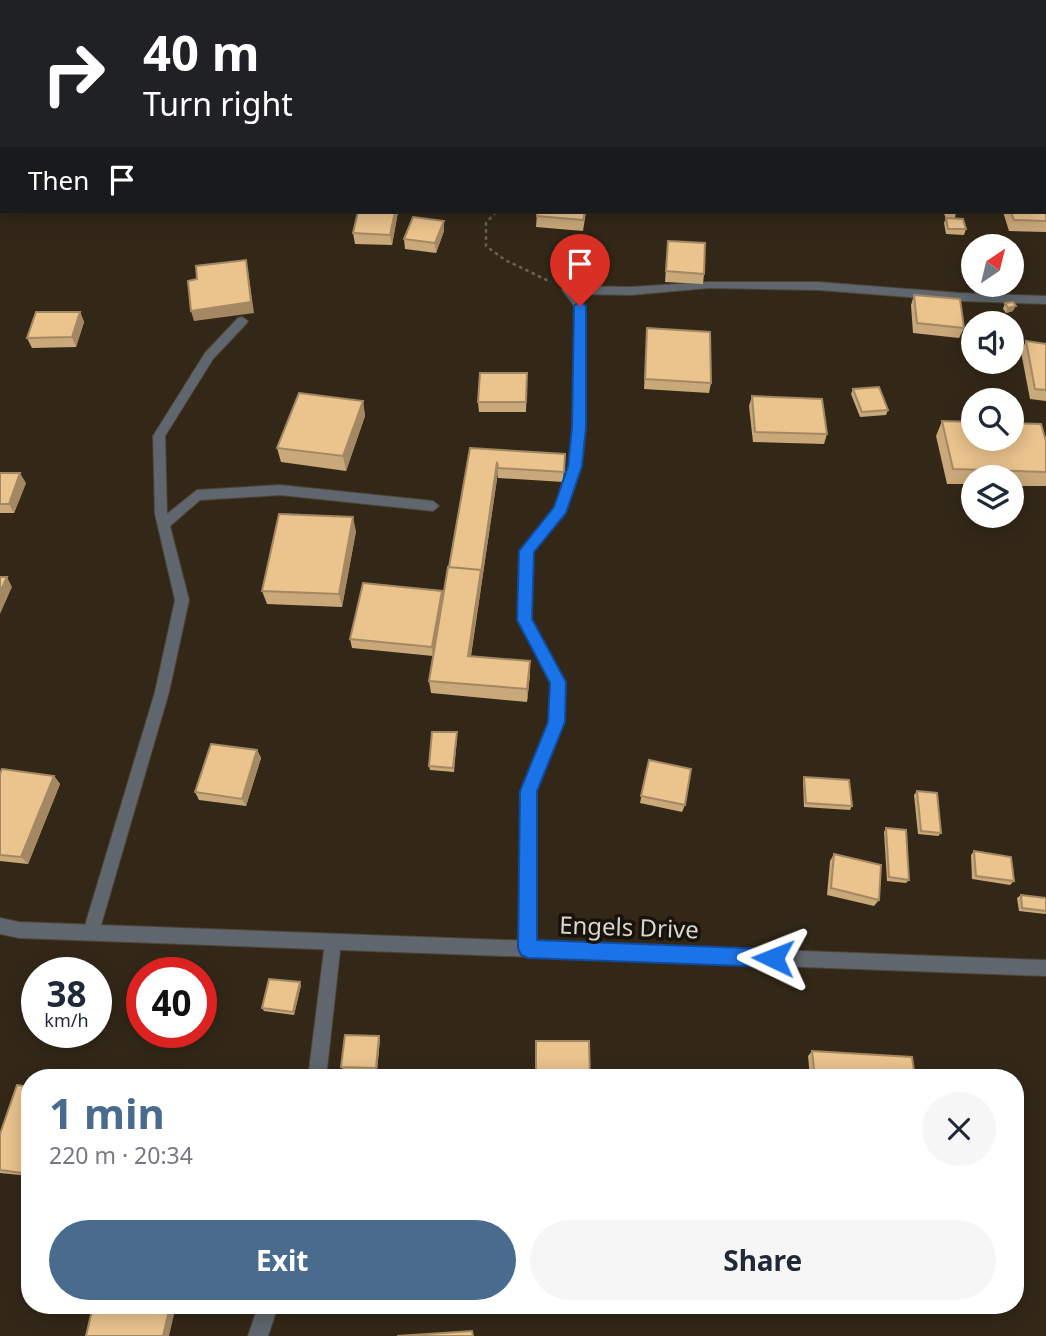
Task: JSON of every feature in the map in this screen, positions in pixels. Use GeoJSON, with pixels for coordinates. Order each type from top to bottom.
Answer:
{"type":"FeatureCollection","features":[{"type":"Feature","properties":{"kind":"street"},"geometry":{"type":"LineString","coordinates":[[567,290],[631,290],[709,285],[818,286],[960,297],[1046,300]]}},
{"type":"Feature","properties":{"kind":"street"},"geometry":{"type":"LineString","coordinates":[[528,948],[529,791],[556,722],[558,682],[524,620],[526,551],[561,509],[575,466],[579,427],[580,306],[567,290]]}},
{"type":"Feature","properties":{"kind":"street"},"geometry":{"type":"LineString","coordinates":[[91,932],[162,692],[181,600],[164,524],[159,436],[209,356],[242,321]]}},
{"type":"Feature","properties":{"kind":"street"},"geometry":{"type":"LineString","coordinates":[[164,524],[197,495],[280,489],[433,506]]}},
{"type":"Feature","properties":{"kind":"street","name":"Engels Drive"},"geometry":{"type":"LineString","coordinates":[[0,926],[19,930],[1046,968]]}},
{"type":"Feature","properties":{"kind":"street"},"geometry":{"type":"LineString","coordinates":[[318,1069],[333,942]]}},
{"type":"Feature","properties":{"kind":"street"},"geometry":{"type":"LineString","coordinates":[[258,1336],[265,1314]]}},
{"type":"Feature","properties":{"kind":"path"},"geometry":{"type":"LineString","coordinates":[[494,214],[486,223],[486,246],[505,260],[567,290]]}},
{"type":"Feature","properties":{"kind":"building"},"geometry":{"type":"Polygon","coordinates":[[[358,214],[395,214],[390,235],[353,233],[358,214]]]}},
{"type":"Feature","properties":{"kind":"building"},"geometry":{"type":"Polygon","coordinates":[[[537,214],[584,214],[583,220],[537,214]]]}},
{"type":"Feature","properties":{"kind":"building"},"geometry":{"type":"Polygon","coordinates":[[[1012,214],[1046,214],[1046,221],[1014,220],[1012,214]]]}},
{"type":"Feature","properties":{"kind":"building"},"geometry":{"type":"Polygon","coordinates":[[[413,217],[444,221],[435,243],[404,239],[413,217]]]}},
{"type":"Feature","properties":{"kind":"building"},"geometry":{"type":"Polygon","coordinates":[[[946,218],[963,219],[966,229],[948,229],[946,218]]]}},
{"type":"Feature","properties":{"kind":"building"},"geometry":{"type":"Polygon","coordinates":[[[668,241],[705,243],[704,274],[666,271],[668,241]]]}},
{"type":"Feature","properties":{"kind":"building"},"geometry":{"type":"Polygon","coordinates":[[[246,260],[251,302],[191,311],[188,281],[197,279],[196,266],[246,260]]]}},
{"type":"Feature","properties":{"kind":"building"},"geometry":{"type":"Polygon","coordinates":[[[914,295],[960,299],[961,328],[917,323],[914,295]]]}},
{"type":"Feature","properties":{"kind":"building"},"geometry":{"type":"Polygon","coordinates":[[[1013,302],[1016,306],[1008,308],[1005,303],[1013,302]]]}},
{"type":"Feature","properties":{"kind":"building"},"geometry":{"type":"Polygon","coordinates":[[[36,312],[80,312],[72,337],[27,338],[36,312]]]}},
{"type":"Feature","properties":{"kind":"building"},"geometry":{"type":"Polygon","coordinates":[[[647,328],[710,332],[711,383],[645,379],[647,328]]]}},
{"type":"Feature","properties":{"kind":"building"},"geometry":{"type":"Polygon","coordinates":[[[1026,341],[1046,344],[1046,390],[1035,389],[1026,341]]]}},
{"type":"Feature","properties":{"kind":"building"},"geometry":{"type":"Polygon","coordinates":[[[480,373],[527,373],[526,402],[478,402],[480,373]]]}},
{"type":"Feature","properties":{"kind":"building"},"geometry":{"type":"Polygon","coordinates":[[[879,387],[888,410],[862,412],[853,389],[879,387]]]}},
{"type":"Feature","properties":{"kind":"building"},"geometry":{"type":"Polygon","coordinates":[[[299,393],[363,401],[343,456],[277,448],[299,393]]]}},
{"type":"Feature","properties":{"kind":"building"},"geometry":{"type":"Polygon","coordinates":[[[752,396],[822,399],[827,434],[755,432],[752,396]]]}},
{"type":"Feature","properties":{"kind":"building"},"geometry":{"type":"Polygon","coordinates":[[[942,421],[961,422],[961,451],[1024,451],[1024,423],[1041,424],[1046,441],[1046,472],[1024,471],[1024,465],[961,465],[961,469],[953,469],[942,421]]]}},
{"type":"Feature","properties":{"kind":"building"},"geometry":{"type":"Polygon","coordinates":[[[470,448],[565,454],[564,472],[498,468],[497,462],[481,574],[481,570],[449,567],[470,448]]]}},
{"type":"Feature","properties":{"kind":"building"},"geometry":{"type":"Polygon","coordinates":[[[0,473],[20,473],[9,504],[0,504],[0,473]]]}},
{"type":"Feature","properties":{"kind":"building"},"geometry":{"type":"Polygon","coordinates":[[[279,514],[353,517],[339,594],[262,591],[279,514]]]}},
{"type":"Feature","properties":{"kind":"building"},"geometry":{"type":"Polygon","coordinates":[[[448,567],[481,570],[468,656],[530,661],[527,689],[429,681],[448,567]]]}},
{"type":"Feature","properties":{"kind":"building"},"geometry":{"type":"Polygon","coordinates":[[[0,577],[7,577],[0,592],[0,577]]]}},
{"type":"Feature","properties":{"kind":"building"},"geometry":{"type":"Polygon","coordinates":[[[363,583],[442,591],[432,647],[350,639],[363,583]]]}},
{"type":"Feature","properties":{"kind":"building"},"geometry":{"type":"Polygon","coordinates":[[[432,732],[457,732],[453,768],[429,766],[432,732]]]}},
{"type":"Feature","properties":{"kind":"building"},"geometry":{"type":"Polygon","coordinates":[[[211,744],[257,750],[242,799],[195,792],[211,744]]]}},
{"type":"Feature","properties":{"kind":"building"},"geometry":{"type":"Polygon","coordinates":[[[649,760],[691,769],[685,805],[641,796],[649,760]]]}},
{"type":"Feature","properties":{"kind":"building"},"geometry":{"type":"Polygon","coordinates":[[[2,769],[54,776],[21,857],[0,855],[2,769]]]}},
{"type":"Feature","properties":{"kind":"building"},"geometry":{"type":"Polygon","coordinates":[[[804,777],[849,780],[852,806],[806,803],[804,777]]]}},
{"type":"Feature","properties":{"kind":"building"},"geometry":{"type":"Polygon","coordinates":[[[917,791],[937,793],[941,833],[921,831],[917,791]]]}},
{"type":"Feature","properties":{"kind":"building"},"geometry":{"type":"Polygon","coordinates":[[[886,828],[906,830],[909,880],[889,877],[886,828]]]}},
{"type":"Feature","properties":{"kind":"building"},"geometry":{"type":"Polygon","coordinates":[[[974,851],[1011,857],[1014,881],[976,876],[974,851]]]}},
{"type":"Feature","properties":{"kind":"building"},"geometry":{"type":"Polygon","coordinates":[[[834,854],[881,865],[879,900],[831,888],[834,854]]]}},
{"type":"Feature","properties":{"kind":"building"},"geometry":{"type":"Polygon","coordinates":[[[1021,895],[1046,898],[1046,911],[1022,908],[1021,895]]]}},
{"type":"Feature","properties":{"kind":"building"},"geometry":{"type":"Polygon","coordinates":[[[269,979],[300,982],[293,1012],[262,1008],[269,979]]]}},
{"type":"Feature","properties":{"kind":"building"},"geometry":{"type":"Polygon","coordinates":[[[345,1035],[379,1036],[376,1068],[341,1067],[345,1035]]]}},
{"type":"Feature","properties":{"kind":"building"},"geometry":{"type":"Polygon","coordinates":[[[536,1041],[589,1041],[590,1069],[536,1069],[536,1041]]]}},
{"type":"Feature","properties":{"kind":"building"},"geometry":{"type":"Polygon","coordinates":[[[812,1051],[912,1057],[914,1069],[814,1069],[812,1051]]]}},
{"type":"Feature","properties":{"kind":"building"},"geometry":{"type":"Polygon","coordinates":[[[17,1085],[21,1086],[21,1173],[0,1170],[0,1134],[17,1085]]]}},
{"type":"Feature","properties":{"kind":"building"},"geometry":{"type":"Polygon","coordinates":[[[91,1314],[168,1314],[163,1336],[86,1336],[91,1314]]]}},
{"type":"Feature","properties":{"kind":"building"},"geometry":{"type":"Polygon","coordinates":[[[472,1331],[473,1336],[397,1336],[472,1331]]]}},
{"type":"Feature","properties":{"kind":"route"},"geometry":{"type":"LineString","coordinates":[[580,306],[579,427],[575,466],[561,509],[526,551],[524,620],[558,682],[556,722],[529,791],[528,948],[773,958]]}}]}
